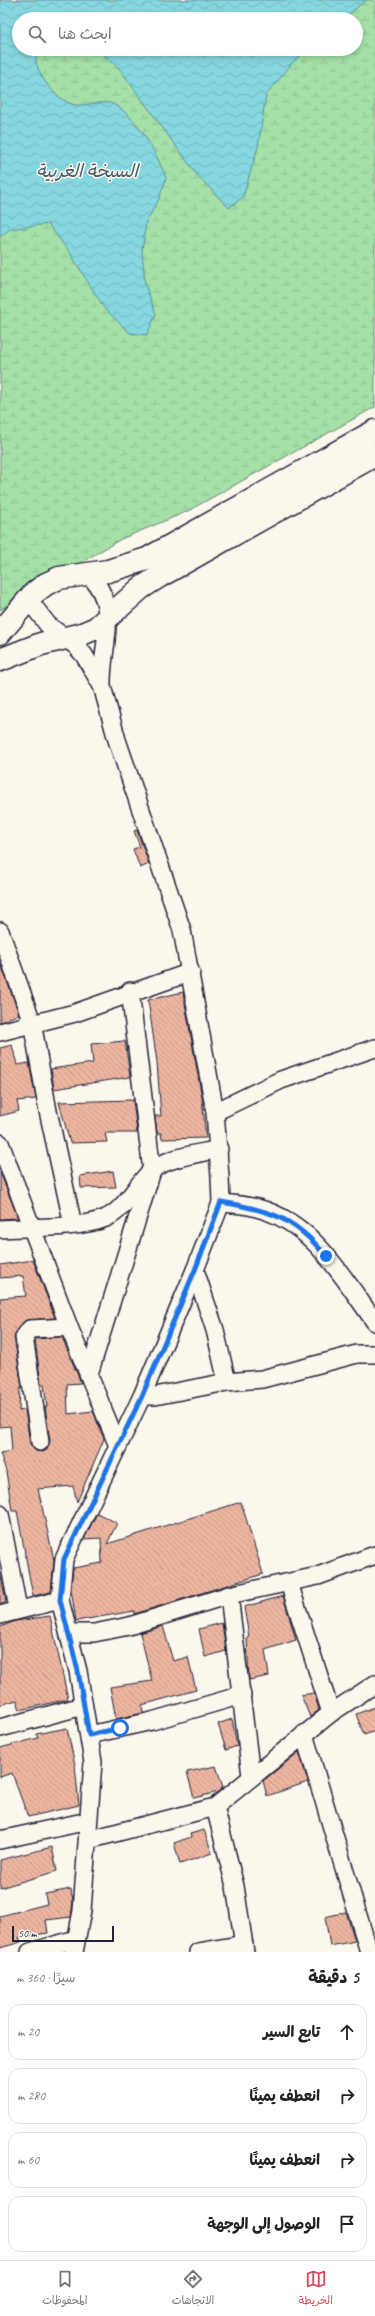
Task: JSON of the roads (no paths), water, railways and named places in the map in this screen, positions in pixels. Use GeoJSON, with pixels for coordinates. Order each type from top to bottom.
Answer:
{"type":"FeatureCollection","features":[{"type":"Feature","properties":{"kind":"highway"},"geometry":{"type":"LineString","coordinates":[[0,633],[28,599],[46,584],[59,578],[128,566],[147,558],[375,431]]}},
{"type":"Feature","properties":{"kind":"highway"},"geometry":{"type":"LineString","coordinates":[[0,660],[41,644],[66,638],[96,628],[109,618],[124,602],[160,576],[375,455]]}},
{"type":"Feature","properties":{"kind":"street"},"geometry":{"type":"LineString","coordinates":[[88,574],[101,589],[107,603],[109,618],[103,652],[102,686]]}},
{"type":"Feature","properties":{"kind":"street"},"geometry":{"type":"LineString","coordinates":[[28,599],[40,618],[76,646],[91,664],[102,686],[118,740],[182,930],[191,972],[215,1112],[219,1149],[221,1202],[195,1270],[142,1396],[64,1559],[60,1600],[78,1671],[93,1762],[82,1911],[75,1946],[30,1952]]}},
{"type":"Feature","properties":{"kind":"street"},"geometry":{"type":"LineString","coordinates":[[0,931],[32,1022],[48,1111],[73,1224]]}},
{"type":"Feature","properties":{"kind":"street"},"geometry":{"type":"LineString","coordinates":[[0,1032],[32,1022],[75,1013],[130,992],[191,972]]}},
{"type":"Feature","properties":{"kind":"street"},"geometry":{"type":"LineString","coordinates":[[88,1374],[152,1171],[130,992]]}},
{"type":"Feature","properties":{"kind":"street"},"geometry":{"type":"LineString","coordinates":[[215,1112],[281,1080],[375,1048]]}},
{"type":"Feature","properties":{"kind":"street"},"geometry":{"type":"LineString","coordinates":[[0,1143],[69,1327],[118,1446]]}},
{"type":"Feature","properties":{"kind":"street"},"geometry":{"type":"LineString","coordinates":[[0,1229],[73,1224],[106,1218],[116,1210],[152,1171],[164,1163],[219,1149]]}},
{"type":"Feature","properties":{"kind":"street"},"geometry":{"type":"LineString","coordinates":[[221,1202],[257,1208],[288,1220],[311,1237],[375,1322]]}},
{"type":"Feature","properties":{"kind":"street"},"geometry":{"type":"LineString","coordinates":[[195,1270],[215,1330],[227,1382]]}},
{"type":"Feature","properties":{"kind":"street"},"geometry":{"type":"LineString","coordinates":[[40,1442],[24,1337],[30,1329],[69,1327]]}},
{"type":"Feature","properties":{"kind":"street"},"geometry":{"type":"LineString","coordinates":[[142,1396],[155,1396],[227,1382],[262,1378],[357,1354],[375,1354]]}},
{"type":"Feature","properties":{"kind":"street"},"geometry":{"type":"LineString","coordinates":[[0,1514],[18,1609]]}},
{"type":"Feature","properties":{"kind":"street"},"geometry":{"type":"LineString","coordinates":[[69,1633],[94,1633],[129,1626],[229,1595],[318,1576],[375,1555]]}},
{"type":"Feature","properties":{"kind":"street"},"geometry":{"type":"LineString","coordinates":[[289,1583],[331,1713]]}},
{"type":"Feature","properties":{"kind":"street"},"geometry":{"type":"LineString","coordinates":[[229,1595],[251,1776]]}},
{"type":"Feature","properties":{"kind":"street"},"geometry":{"type":"LineString","coordinates":[[0,1615],[18,1609],[60,1600]]}},
{"type":"Feature","properties":{"kind":"street"},"geometry":{"type":"LineString","coordinates":[[88,1840],[215,1807],[251,1776],[331,1713],[375,1684]]}},
{"type":"Feature","properties":{"kind":"street"},"geometry":{"type":"LineString","coordinates":[[89,1735],[152,1721],[242,1695]]}},
{"type":"Feature","properties":{"kind":"street"},"geometry":{"type":"LineString","coordinates":[[0,1728],[83,1706]]}},
{"type":"Feature","properties":{"kind":"street"},"geometry":{"type":"LineString","coordinates":[[304,1734],[369,1952]]}},
{"type":"Feature","properties":{"kind":"street"},"geometry":{"type":"LineString","coordinates":[[198,1952],[245,1948],[236,1886],[215,1807]]}},
{"type":"Feature","properties":{"kind":"street"},"geometry":{"type":"LineString","coordinates":[[0,1840],[88,1821]]}},
{"type":"Feature","properties":{"kind":"water","name":"السبخة الغربية"},"geometry":{"type":"Polygon","coordinates":[[[0,0],[366,0],[351,12],[12,12],[12,56],[36,56],[38,68],[45,82],[56,94],[69,103],[85,105],[109,103],[122,110],[138,126],[145,136],[162,168],[166,178],[159,199],[146,222],[142,251],[145,284],[156,314],[147,335],[130,333],[104,308],[70,253],[48,224],[10,229],[0,237],[0,0]]]}},
{"type":"Feature","properties":{"kind":"water","name":"السبخة الغربية"},"geometry":{"type":"Polygon","coordinates":[[[105,56],[300,56],[266,95],[258,147],[243,197],[229,208],[197,175],[119,68],[105,56]]]}}]}
